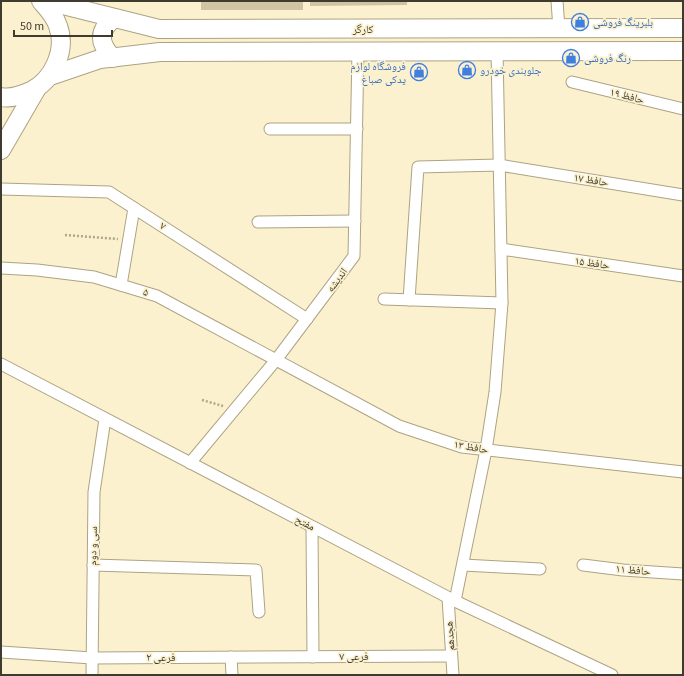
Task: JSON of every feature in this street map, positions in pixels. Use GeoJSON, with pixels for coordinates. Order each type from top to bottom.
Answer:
{"type":"FeatureCollection","features":[{"type":"Feature","properties":{"kind":"main road"},"geometry":{"type":"LineString","coordinates":[[1,150],[43,82],[58,61],[61,44],[59,27],[51,12],[41,1]]}},
{"type":"Feature","properties":{"kind":"main road","name":"کارگر"},"geometry":{"type":"LineString","coordinates":[[47,1],[159,29],[683,28]]}},
{"type":"Feature","properties":{"kind":"main road"},"geometry":{"type":"LineString","coordinates":[[113,58],[102,44],[102,36],[105,26],[114,18]]}},
{"type":"Feature","properties":{"kind":"main road","name":"کارگر"},"geometry":{"type":"LineString","coordinates":[[1,97],[22,95],[43,82],[100,59],[160,52],[683,51]]}},
{"type":"Feature","properties":{"kind":"street"},"geometry":{"type":"LineString","coordinates":[[557,1],[559,29]]}},
{"type":"Feature","properties":{"kind":"street","name":"اندیشه"},"geometry":{"type":"LineString","coordinates":[[190,463],[276,360],[354,256],[358,51]]}},
{"type":"Feature","properties":{"kind":"street","name":"هجدهم"},"geometry":{"type":"LineString","coordinates":[[453,675],[451,600],[463,565],[486,450],[495,392],[502,303],[497,51]]}},
{"type":"Feature","properties":{"kind":"street","name":"حافظ ۱۹"},"geometry":{"type":"LineString","coordinates":[[572,82],[683,109]]}},
{"type":"Feature","properties":{"kind":"street"},"geometry":{"type":"LineString","coordinates":[[270,129],[357,129]]}},
{"type":"Feature","properties":{"kind":"street","name":"حافظ ۱۷"},"geometry":{"type":"LineString","coordinates":[[409,300],[418,167],[499,165],[683,195]]}},
{"type":"Feature","properties":{"kind":"street","name":"۷"},"geometry":{"type":"LineString","coordinates":[[1,189],[109,192],[307,319]]}},
{"type":"Feature","properties":{"kind":"street"},"geometry":{"type":"LineString","coordinates":[[121,285],[134,208]]}},
{"type":"Feature","properties":{"kind":"street"},"geometry":{"type":"LineString","coordinates":[[258,222],[355,221]]}},
{"type":"Feature","properties":{"kind":"street","name":"حافظ ۱۵"},"geometry":{"type":"LineString","coordinates":[[501,249],[683,276]]}},
{"type":"Feature","properties":{"kind":"street","name":"۵"},"geometry":{"type":"LineString","coordinates":[[1,268],[37,270],[94,277],[157,296],[276,360]]}},
{"type":"Feature","properties":{"kind":"street"},"geometry":{"type":"LineString","coordinates":[[384,299],[502,303]]}},
{"type":"Feature","properties":{"kind":"street","name":"حافظ ۱۳"},"geometry":{"type":"LineString","coordinates":[[276,360],[400,426],[462,447],[683,472]]}},
{"type":"Feature","properties":{"kind":"street","name":"مفتح"},"geometry":{"type":"LineString","coordinates":[[1,364],[451,600],[612,675]]}},
{"type":"Feature","properties":{"kind":"street","name":"سی و دوم"},"geometry":{"type":"LineString","coordinates":[[92,675],[94,492],[105,419]]}},
{"type":"Feature","properties":{"kind":"street"},"geometry":{"type":"LineString","coordinates":[[312,527],[313,657]]}},
{"type":"Feature","properties":{"kind":"street"},"geometry":{"type":"LineString","coordinates":[[93,564],[256,570],[259,612]]}},
{"type":"Feature","properties":{"kind":"street"},"geometry":{"type":"LineString","coordinates":[[463,565],[540,569]]}},
{"type":"Feature","properties":{"kind":"street","name":"حافظ ۱۱"},"geometry":{"type":"LineString","coordinates":[[583,565],[623,570],[683,574]]}},
{"type":"Feature","properties":{"kind":"street","name":"فرعی ۲"},"geometry":{"type":"LineString","coordinates":[[1,652],[92,658],[257,657]]}},
{"type":"Feature","properties":{"kind":"street","name":"فرعی ۷"},"geometry":{"type":"LineString","coordinates":[[257,657],[452,656]]}},
{"type":"Feature","properties":{"kind":"street"},"geometry":{"type":"LineString","coordinates":[[231,657],[232,675]]}},
{"type":"Feature","properties":{"kind":"path"},"geometry":{"type":"LineString","coordinates":[[65,235],[128,240]]}},
{"type":"Feature","properties":{"kind":"path"},"geometry":{"type":"LineString","coordinates":[[202,400],[235,409]]}},
{"type":"Feature","properties":{"kind":"building"},"geometry":{"type":"Polygon","coordinates":[[[201,1],[303,1],[303,10],[201,10],[201,1]]]}},
{"type":"Feature","properties":{"kind":"building"},"geometry":{"type":"Polygon","coordinates":[[[310,1],[407,1],[407,5],[310,6],[310,1]]]}},
{"type":"Feature","properties":{"kind":"place","name":"بلبرینگ فروشی"},"geometry":{"type":"Point","coordinates":[580,22]}},
{"type":"Feature","properties":{"kind":"place","name":"رنگ فروشی"},"geometry":{"type":"Point","coordinates":[571,58]}},
{"type":"Feature","properties":{"kind":"place","name":"جلوبندی خودرو"},"geometry":{"type":"Point","coordinates":[467,70]}},
{"type":"Feature","properties":{"kind":"place","name":"فروشگاه لوازم یدکی صباغ"},"geometry":{"type":"Point","coordinates":[419,72]}}]}
